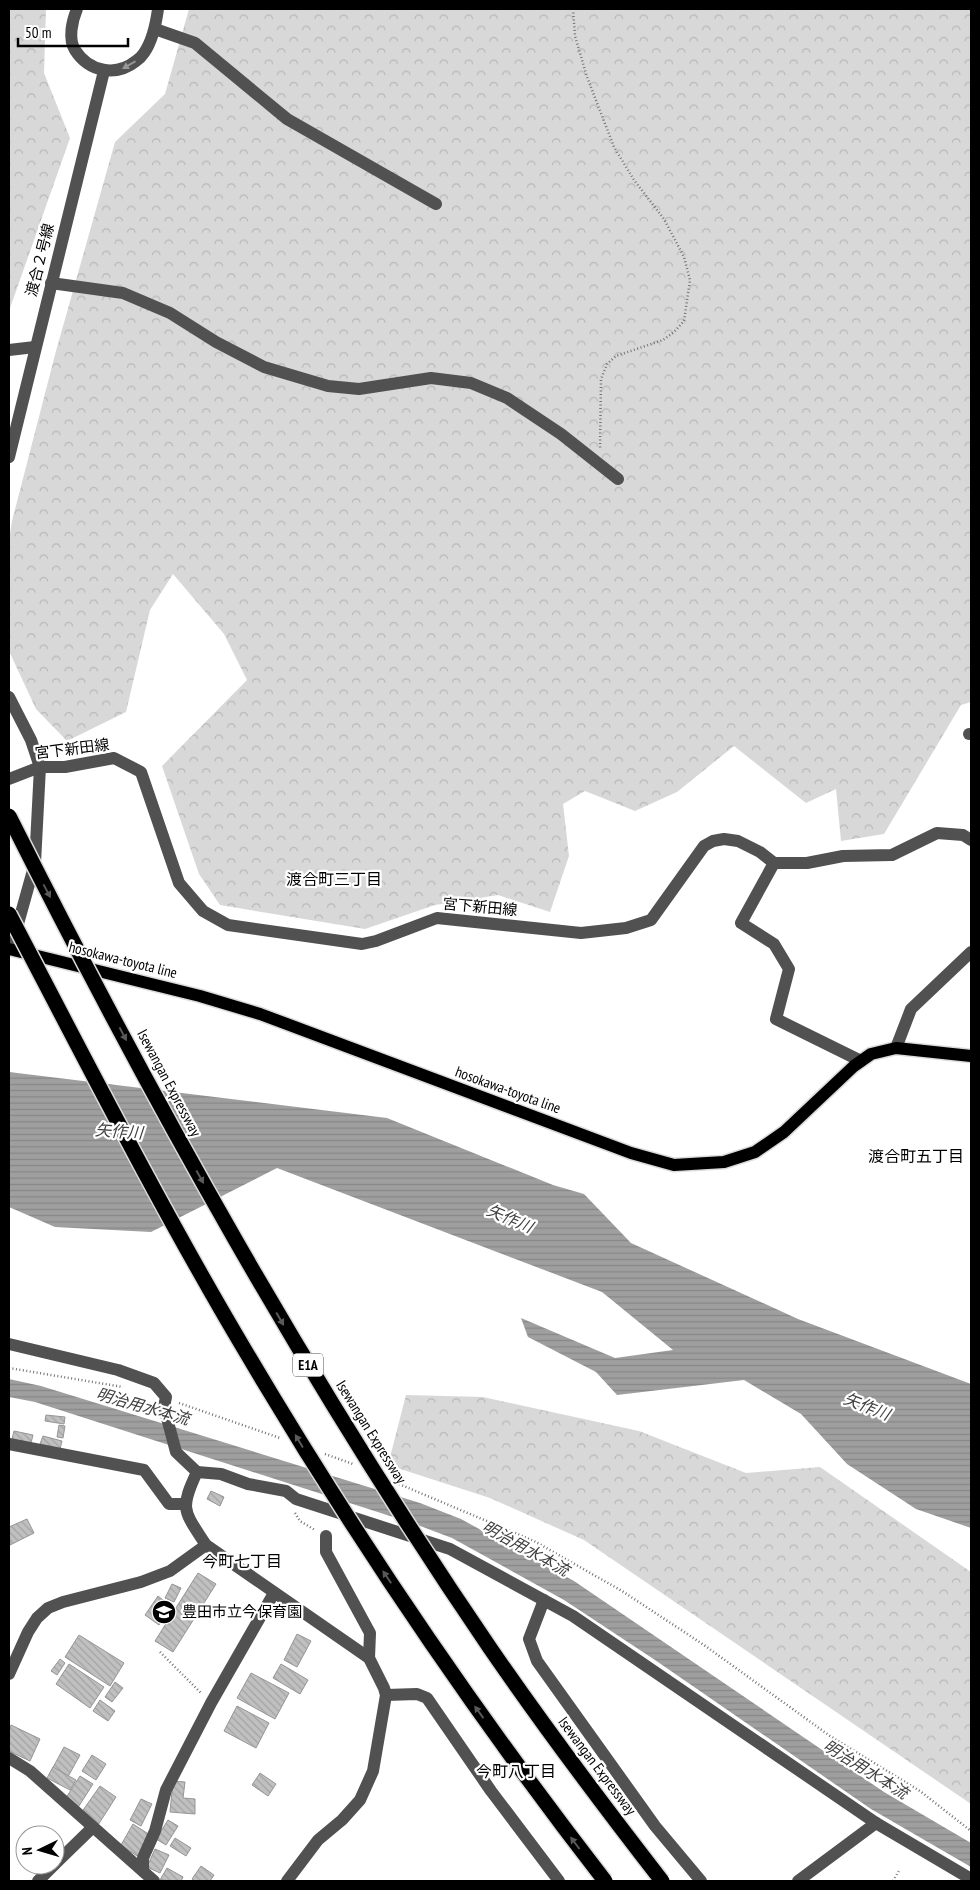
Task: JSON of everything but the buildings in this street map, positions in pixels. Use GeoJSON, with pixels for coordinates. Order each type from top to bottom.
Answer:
{"type":"FeatureCollection","features":[{"type":"Feature","properties":{"kind":"highway","name":"Isewangan Expressway"},"geometry":{"type":"LineString","coordinates":[[9,816],[137,1061],[216,1205],[285,1327],[348,1430],[491,1650],[560,1746],[662,1881]]}},
{"type":"Feature","properties":{"kind":"highway"},"geometry":{"type":"LineString","coordinates":[[9,914],[180,1235],[244,1349],[307,1454],[450,1672],[527,1780],[604,1881]]}},
{"type":"Feature","properties":{"kind":"main road","name":"hosokawa-toyota line"},"geometry":{"type":"LineString","coordinates":[[10,949],[200,996],[260,1014],[631,1153],[674,1165],[724,1162],[755,1152],[784,1132],[871,1054],[896,1048],[971,1056]]}},
{"type":"Feature","properties":{"kind":"street"},"geometry":{"type":"LineString","coordinates":[[76,9],[71,33],[74,49],[83,59],[104,71],[118,70],[130,66],[144,55],[155,29],[158,9]]}},
{"type":"Feature","properties":{"kind":"street"},"geometry":{"type":"LineString","coordinates":[[155,29],[195,42],[287,119],[436,204]]}},
{"type":"Feature","properties":{"kind":"street","name":"渡合２号線"},"geometry":{"type":"LineString","coordinates":[[9,457],[104,71]]}},
{"type":"Feature","properties":{"kind":"street"},"geometry":{"type":"LineString","coordinates":[[51,283],[123,293],[170,313],[216,342],[264,367],[328,386],[359,389],[432,378],[472,383],[508,398],[561,434],[618,480]]}},
{"type":"Feature","properties":{"kind":"street"},"geometry":{"type":"LineString","coordinates":[[9,350],[35,347]]}},
{"type":"Feature","properties":{"kind":"street"},"geometry":{"type":"LineString","coordinates":[[9,697],[31,740],[40,767],[35,862],[10,949]]}},
{"type":"Feature","properties":{"kind":"street","name":"宮下新田線"},"geometry":{"type":"LineString","coordinates":[[9,779],[40,767],[65,767],[114,758],[141,772],[179,883],[203,911],[228,925],[349,943],[362,944],[376,941],[437,918],[581,933],[626,928],[651,920],[704,846],[713,841],[724,839],[738,841],[760,852],[774,863]]}},
{"type":"Feature","properties":{"kind":"street"},"geometry":{"type":"LineString","coordinates":[[861,1061],[776,1019],[789,969],[774,944],[741,923],[774,863],[808,864],[844,856],[892,855],[937,834],[963,835],[971,840]]}},
{"type":"Feature","properties":{"kind":"street"},"geometry":{"type":"LineString","coordinates":[[896,1048],[911,1009],[971,952]]}},
{"type":"Feature","properties":{"kind":"street"},"geometry":{"type":"LineString","coordinates":[[9,1344],[118,1370],[154,1383],[165,1402],[176,1452],[197,1472],[221,1474],[248,1484],[286,1491],[296,1498],[450,1549],[573,1616],[876,1823],[971,1878]]}},
{"type":"Feature","properties":{"kind":"street"},"geometry":{"type":"LineString","coordinates":[[9,1444],[144,1470],[169,1504],[184,1504]]}},
{"type":"Feature","properties":{"kind":"street"},"geometry":{"type":"LineString","coordinates":[[197,1472],[186,1495],[184,1504],[190,1520],[206,1545],[369,1658],[379,1676],[386,1695],[373,1771],[360,1800],[342,1820],[318,1840],[287,1881]]}},
{"type":"Feature","properties":{"kind":"street"},"geometry":{"type":"LineString","coordinates":[[326,1536],[326,1552],[370,1633],[369,1658]]}},
{"type":"Feature","properties":{"kind":"street"},"geometry":{"type":"LineString","coordinates":[[9,1674],[28,1632],[37,1618],[48,1608],[63,1602],[141,1582],[170,1571],[206,1545]]}},
{"type":"Feature","properties":{"kind":"street"},"geometry":{"type":"LineString","coordinates":[[143,1871],[143,1858],[155,1830],[166,1790],[210,1703],[274,1593]]}},
{"type":"Feature","properties":{"kind":"street"},"geometry":{"type":"LineString","coordinates":[[544,1600],[529,1639],[537,1661],[655,1826],[701,1881]]}},
{"type":"Feature","properties":{"kind":"street"},"geometry":{"type":"LineString","coordinates":[[386,1695],[417,1694],[427,1698],[491,1791],[559,1881]]}},
{"type":"Feature","properties":{"kind":"street"},"geometry":{"type":"LineString","coordinates":[[9,1758],[30,1771],[154,1881]]}},
{"type":"Feature","properties":{"kind":"street"},"geometry":{"type":"LineString","coordinates":[[798,1881],[876,1823]]}},
{"type":"Feature","properties":{"kind":"street"},"geometry":{"type":"LineString","coordinates":[[65,1854],[92,1828]]}},
{"type":"Feature","properties":{"kind":"path"},"geometry":{"type":"LineString","coordinates":[[573,9],[575,36],[587,77],[614,147],[634,180],[664,219],[684,257],[690,280],[684,321],[674,332],[663,340],[616,356],[607,364],[601,379],[600,465]]}},
{"type":"Feature","properties":{"kind":"path"},"geometry":{"type":"LineString","coordinates":[[9,1368],[132,1389]]}},
{"type":"Feature","properties":{"kind":"path"},"geometry":{"type":"LineString","coordinates":[[165,1402],[179,1404],[283,1439]]}},
{"type":"Feature","properties":{"kind":"path"},"geometry":{"type":"LineString","coordinates":[[320,1452],[356,1465]]}},
{"type":"Feature","properties":{"kind":"path"},"geometry":{"type":"LineString","coordinates":[[391,1480],[534,1540],[622,1591],[704,1645],[830,1736],[920,1790],[971,1831]]}},
{"type":"Feature","properties":{"kind":"path"},"geometry":{"type":"LineString","coordinates":[[286,1491],[300,1521],[326,1536]]}},
{"type":"Feature","properties":{"kind":"path"},"geometry":{"type":"LineString","coordinates":[[160,1652],[210,1703]]}},
{"type":"Feature","properties":{"kind":"path"},"geometry":{"type":"LineString","coordinates":[[893,1881],[900,1869]]}},
{"type":"Feature","properties":{"kind":"green space"},"geometry":{"type":"Polygon","coordinates":[[[9,9],[46,9],[44,73],[70,138],[9,311],[9,9]]]}},
{"type":"Feature","properties":{"kind":"green space"},"geometry":{"type":"Polygon","coordinates":[[[189,9],[971,9],[971,702],[961,705],[884,834],[841,841],[836,789],[806,803],[734,746],[677,792],[635,811],[585,791],[563,804],[569,856],[550,912],[498,895],[435,905],[365,929],[220,905],[199,874],[162,766],[247,680],[224,634],[173,574],[150,610],[126,712],[67,741],[36,709],[9,651],[9,540],[12,521],[56,351],[115,142],[165,94],[189,9]]]}},
{"type":"Feature","properties":{"kind":"green space"},"geometry":{"type":"Polygon","coordinates":[[[406,1395],[483,1397],[639,1431],[746,1473],[820,1467],[971,1572],[971,1804],[584,1540],[490,1498],[388,1465],[406,1395]]]}},
{"type":"Feature","properties":{"kind":"water","name":"矢作川"},"geometry":{"type":"Polygon","coordinates":[[[9,1072],[387,1118],[553,1185],[584,1194],[631,1243],[798,1319],[971,1384],[971,1528],[916,1509],[847,1464],[801,1414],[744,1380],[617,1395],[596,1372],[528,1337],[521,1318],[615,1358],[673,1350],[602,1292],[277,1168],[151,1232],[55,1227],[9,1207],[9,1072]]]}},
{"type":"Feature","properties":{"kind":"water","name":"明治用水本流"},"geometry":{"type":"Polygon","coordinates":[[[9,1379],[41,1386],[420,1503],[461,1519],[574,1581],[884,1792],[971,1843],[971,1867],[871,1809],[655,1660],[564,1600],[452,1538],[415,1524],[35,1402],[9,1397],[9,1379]]]}},
{"type":"Feature","properties":{"kind":"place","name":"豊田市立今保育園"},"geometry":{"type":"Point","coordinates":[164,1612]}},
{"type":"Feature","properties":{"kind":"district","name":"渡合町三丁目"},"geometry":{"type":"Point","coordinates":[334,879]}},
{"type":"Feature","properties":{"kind":"district","name":"渡合町五丁目"},"geometry":{"type":"Point","coordinates":[916,1156]}},
{"type":"Feature","properties":{"kind":"district","name":"今町七丁目"},"geometry":{"type":"Point","coordinates":[242,1561]}},
{"type":"Feature","properties":{"kind":"district","name":"今町八丁目"},"geometry":{"type":"Point","coordinates":[516,1771]}}]}
